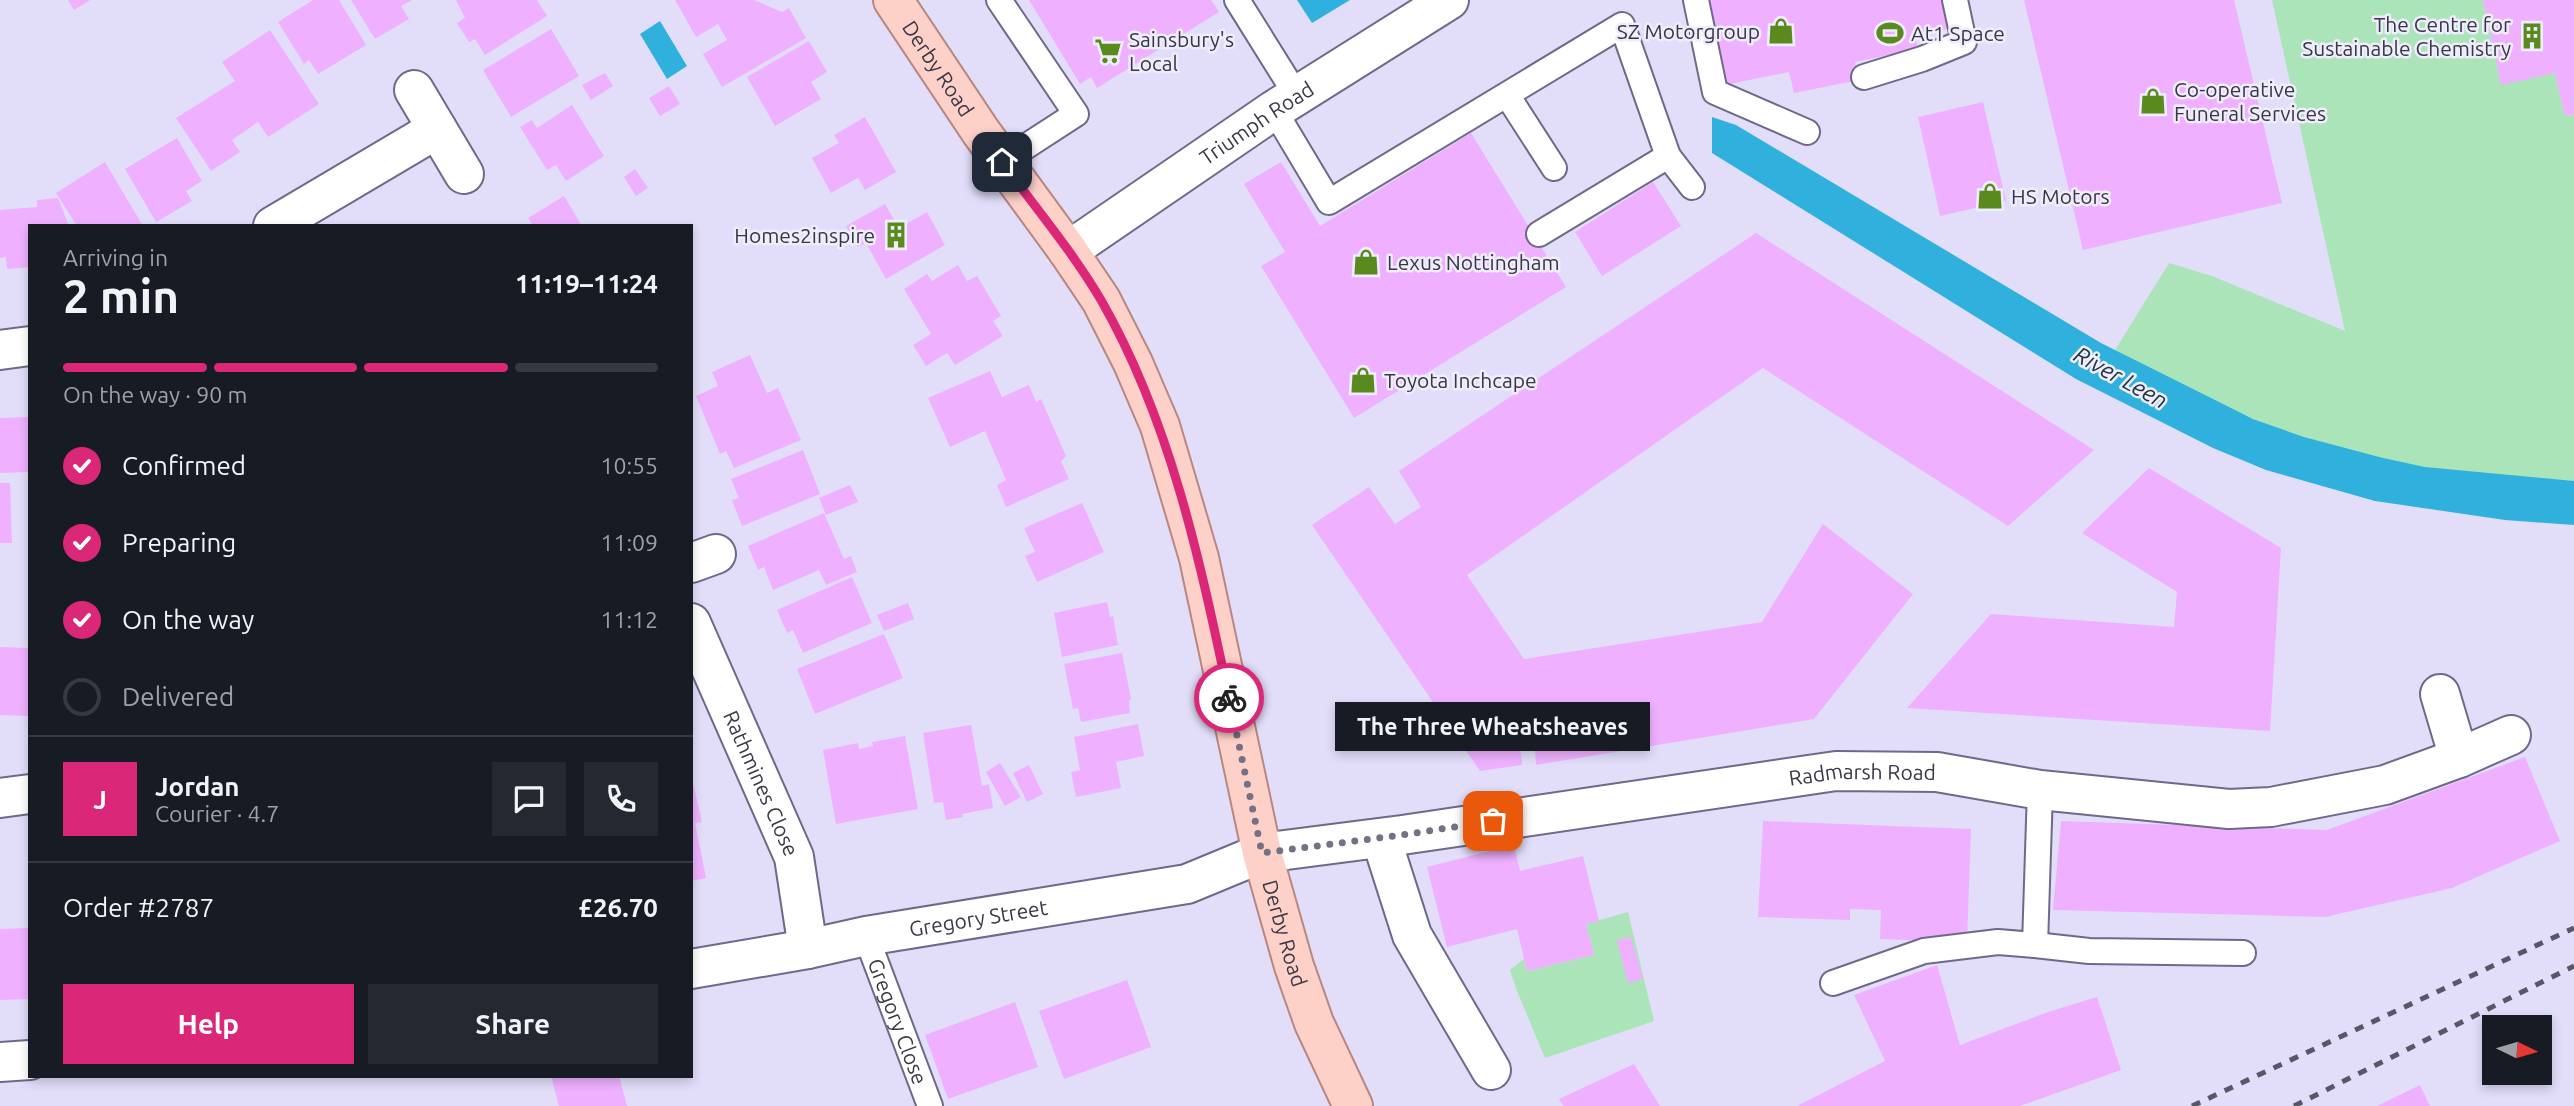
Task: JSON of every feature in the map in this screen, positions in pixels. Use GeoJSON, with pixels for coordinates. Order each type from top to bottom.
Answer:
{"type":"FeatureCollection","features":[{"type":"Feature","properties":{"kind":"main road","name":"Derby Road"},"geometry":{"type":"LineString","coordinates":[[893,0],[1002,162],[1101,300],[1133,363],[1160,426],[1199,558],[1262,853],[1294,966],[1314,1023],[1353,1106]]}},
{"type":"Feature","properties":{"kind":"street","name":"Triumph Road"},"geometry":{"type":"LineString","coordinates":[[1068,251],[1286,103],[1449,0]]}},
{"type":"Feature","properties":{"kind":"street"},"geometry":{"type":"LineString","coordinates":[[414,90],[464,174]]}},
{"type":"Feature","properties":{"kind":"street"},"geometry":{"type":"LineString","coordinates":[[276,224],[437,129]]}},
{"type":"Feature","properties":{"kind":"street"},"geometry":{"type":"LineString","coordinates":[[0,350],[28,346]]}},
{"type":"Feature","properties":{"kind":"street","name":"Rathmines Close"},"geometry":{"type":"LineString","coordinates":[[693,627],[794,857],[808,949]]}},
{"type":"Feature","properties":{"kind":"street"},"geometry":{"type":"LineString","coordinates":[[2440,694],[2459,758]]}},
{"type":"Feature","properties":{"kind":"street","name":"Radmarsh Road"},"geometry":{"type":"LineString","coordinates":[[1262,853],[1760,784],[1836,771],[1937,772],[2040,790],[2229,809],[2271,807],[2385,785],[2459,758],[2511,735]]}},
{"type":"Feature","properties":{"kind":"street"},"geometry":{"type":"LineString","coordinates":[[0,798],[28,794]]}},
{"type":"Feature","properties":{"kind":"street"},"geometry":{"type":"LineString","coordinates":[[1381,838],[1412,935],[1491,1070]]}},
{"type":"Feature","properties":{"kind":"street","name":"Gregory Street"},"geometry":{"type":"LineString","coordinates":[[693,969],[866,936],[1187,884],[1262,853]]}},
{"type":"Feature","properties":{"kind":"street"},"geometry":{"type":"LineString","coordinates":[[0,1062],[28,1060]]}},
{"type":"Feature","properties":{"kind":"lane"},"geometry":{"type":"LineString","coordinates":[[999,0],[1076,114],[1002,162]]}},
{"type":"Feature","properties":{"kind":"lane"},"geometry":{"type":"LineString","coordinates":[[1237,0],[1329,202],[1622,26],[1668,156],[1692,187]]}},
{"type":"Feature","properties":{"kind":"lane"},"geometry":{"type":"LineString","coordinates":[[1696,0],[1715,92],[1807,132]]}},
{"type":"Feature","properties":{"kind":"lane"},"geometry":{"type":"LineString","coordinates":[[1864,77],[1922,59],[1964,42],[1955,0]]}},
{"type":"Feature","properties":{"kind":"lane"},"geometry":{"type":"LineString","coordinates":[[1507,95],[1554,168]]}},
{"type":"Feature","properties":{"kind":"lane"},"geometry":{"type":"LineString","coordinates":[[1539,234],[1668,156]]}},
{"type":"Feature","properties":{"kind":"lane"},"geometry":{"type":"LineString","coordinates":[[2035,945],[2040,790]]}},
{"type":"Feature","properties":{"kind":"lane","name":"Gregory Close"},"geometry":{"type":"LineString","coordinates":[[866,936],[930,1106]]}},
{"type":"Feature","properties":{"kind":"lane"},"geometry":{"type":"LineString","coordinates":[[1833,983],[1924,951],[1998,942],[2090,951],[2243,953]]}},
{"type":"Feature","properties":{"kind":"green space"},"geometry":{"type":"Polygon","coordinates":[[[2272,0],[2483,0],[2501,84],[2555,73],[2565,116],[2574,114],[2574,481],[2425,467],[2338,447],[2236,412],[2115,350],[2169,263],[2212,276],[2345,331],[2272,0]]]}},
{"type":"Feature","properties":{"kind":"green space"},"geometry":{"type":"Polygon","coordinates":[[[1628,912],[1654,1021],[1545,1058],[1510,970],[1524,959],[1527,971],[1594,955],[1586,924],[1628,912]]]}},
{"type":"Feature","properties":{"kind":"water"},"geometry":{"type":"Polygon","coordinates":[[[1297,0],[1350,0],[1312,23],[1297,0]]]}},
{"type":"Feature","properties":{"kind":"water"},"geometry":{"type":"Polygon","coordinates":[[[660,21],[687,66],[667,79],[640,34],[660,21]]]}},
{"type":"Feature","properties":{"kind":"water","name":"River Leen"},"geometry":{"type":"Polygon","coordinates":[[[1712,117],[1736,125],[2101,343],[2253,419],[2304,437],[2425,467],[2574,481],[2574,525],[2505,520],[2375,501],[2266,470],[2213,448],[2076,379],[1712,153],[1712,117]]]}},
{"type":"Feature","properties":{"kind":"building"},"geometry":{"type":"Polygon","coordinates":[[[68,0],[90,0],[74,10],[68,0]]]}},
{"type":"Feature","properties":{"kind":"building"},"geometry":{"type":"Polygon","coordinates":[[[313,0],[339,0],[366,45],[318,74],[309,60],[304,64],[278,22],[313,0]]]}},
{"type":"Feature","properties":{"kind":"building"},"geometry":{"type":"Polygon","coordinates":[[[351,0],[412,0],[401,6],[409,19],[375,39],[351,0]]]}},
{"type":"Feature","properties":{"kind":"building"},"geometry":{"type":"Polygon","coordinates":[[[456,0],[537,0],[547,16],[485,55],[475,39],[469,42],[457,23],[465,18],[456,0]]]}},
{"type":"Feature","properties":{"kind":"building"},"geometry":{"type":"Polygon","coordinates":[[[675,0],[754,0],[782,12],[789,8],[806,38],[722,87],[703,54],[727,40],[718,24],[696,37],[675,0]]]}},
{"type":"Feature","properties":{"kind":"building","name":"Sainsbury's Local"},"geometry":{"type":"Polygon","coordinates":[[[1029,0],[1211,0],[1219,12],[1097,88],[1091,77],[1080,84],[1029,0]]]}},
{"type":"Feature","properties":{"kind":"building","name":"SZ Motorgroup"},"geometry":{"type":"Polygon","coordinates":[[[1708,0],[1942,0],[1948,29],[1915,36],[1918,49],[1855,62],[1859,80],[1794,93],[1789,72],[1725,85],[1708,0]]]}},
{"type":"Feature","properties":{"kind":"building","name":"Co-operative Funeral Services"},"geometry":{"type":"Polygon","coordinates":[[[2024,0],[2234,0],[2282,203],[2083,250],[2024,0]]]}},
{"type":"Feature","properties":{"kind":"building","name":"The Centre for Sustainable Chemistry"},"geometry":{"type":"Polygon","coordinates":[[[2483,0],[2574,0],[2574,114],[2565,116],[2555,73],[2501,85],[2483,0]]]}},
{"type":"Feature","properties":{"kind":"building"},"geometry":{"type":"Polygon","coordinates":[[[551,29],[579,76],[511,117],[483,70],[551,29]]]}},
{"type":"Feature","properties":{"kind":"building"},"geometry":{"type":"Polygon","coordinates":[[[270,30],[319,104],[268,137],[258,122],[232,140],[240,152],[211,171],[176,118],[235,81],[222,62],[270,30]]]}},
{"type":"Feature","properties":{"kind":"building"},"geometry":{"type":"Polygon","coordinates":[[[809,41],[827,72],[811,82],[821,99],[775,126],[747,77],[809,41]]]}},
{"type":"Feature","properties":{"kind":"building"},"geometry":{"type":"Polygon","coordinates":[[[605,73],[613,86],[591,100],[582,85],[605,73]]]}},
{"type":"Feature","properties":{"kind":"building"},"geometry":{"type":"Polygon","coordinates":[[[669,86],[680,104],[660,116],[649,98],[669,86]]]}},
{"type":"Feature","properties":{"kind":"building"},"geometry":{"type":"Polygon","coordinates":[[[1983,102],[2006,201],[1940,216],[1918,117],[1983,102]]]}},
{"type":"Feature","properties":{"kind":"building"},"geometry":{"type":"Polygon","coordinates":[[[572,105],[604,156],[566,181],[556,165],[547,170],[520,127],[532,120],[537,128],[572,105]]]}},
{"type":"Feature","properties":{"kind":"building"},"geometry":{"type":"Polygon","coordinates":[[[865,117],[896,172],[865,190],[858,178],[831,193],[812,158],[839,143],[834,135],[865,117]]]}},
{"type":"Feature","properties":{"kind":"building"},"geometry":{"type":"Polygon","coordinates":[[[1471,133],[1566,287],[1354,418],[1261,266],[1285,252],[1244,184],[1281,162],[1320,226],[1471,133]]]}},
{"type":"Feature","properties":{"kind":"building"},"geometry":{"type":"Polygon","coordinates":[[[177,138],[202,181],[186,191],[192,201],[156,222],[125,169],[177,138]]]}},
{"type":"Feature","properties":{"kind":"building"},"geometry":{"type":"Polygon","coordinates":[[[105,162],[142,224],[76,224],[56,193],[105,162]]]}},
{"type":"Feature","properties":{"kind":"building"},"geometry":{"type":"Polygon","coordinates":[[[635,169],[648,188],[636,196],[624,177],[635,169]]]}},
{"type":"Feature","properties":{"kind":"building"},"geometry":{"type":"Polygon","coordinates":[[[1653,182],[1681,226],[1602,276],[1575,232],[1653,182]]]}},
{"type":"Feature","properties":{"kind":"building"},"geometry":{"type":"Polygon","coordinates":[[[564,196],[581,224],[532,224],[528,218],[564,196]]]}},
{"type":"Feature","properties":{"kind":"building"},"geometry":{"type":"Polygon","coordinates":[[[58,198],[68,224],[28,224],[28,267],[7,269],[6,257],[0,258],[0,210],[37,207],[37,200],[58,198]]]}},
{"type":"Feature","properties":{"kind":"building","name":"Homes2inspire"},"geometry":{"type":"Polygon","coordinates":[[[885,204],[899,228],[927,212],[945,245],[886,279],[866,243],[858,247],[846,226],[885,204]]]}},
{"type":"Feature","properties":{"kind":"building"},"geometry":{"type":"Polygon","coordinates":[[[1756,233],[2094,450],[2008,526],[1763,368],[1467,575],[1524,659],[1762,622],[1823,524],[1913,594],[1814,719],[1536,765],[1534,734],[1519,736],[1522,765],[1480,771],[1312,525],[1369,487],[1395,524],[1421,507],[1399,471],[1756,233]]]}},
{"type":"Feature","properties":{"kind":"building"},"geometry":{"type":"Polygon","coordinates":[[[958,265],[967,281],[977,276],[1001,316],[993,321],[1003,336],[955,365],[947,353],[926,366],[913,345],[931,334],[904,289],[927,274],[932,281],[958,265]]]}},
{"type":"Feature","properties":{"kind":"building"},"geometry":{"type":"Polygon","coordinates":[[[750,355],[767,393],[778,388],[801,440],[734,468],[726,451],[720,454],[696,396],[718,386],[712,372],[750,355]]]}},
{"type":"Feature","properties":{"kind":"building"},"geometry":{"type":"Polygon","coordinates":[[[990,371],[1002,397],[1029,385],[1036,402],[1041,399],[1066,456],[1061,461],[1069,479],[1006,507],[997,485],[1006,480],[985,431],[950,447],[928,398],[990,371]]]}},
{"type":"Feature","properties":{"kind":"building"},"geometry":{"type":"Polygon","coordinates":[[[28,417],[28,472],[0,473],[0,418],[28,417]]]}},
{"type":"Feature","properties":{"kind":"building"},"geometry":{"type":"Polygon","coordinates":[[[803,450],[820,494],[742,526],[732,500],[739,498],[731,479],[803,450]]]}},
{"type":"Feature","properties":{"kind":"building"},"geometry":{"type":"Polygon","coordinates":[[[2149,468],[2281,548],[2270,731],[1907,708],[1991,614],[2174,627],[2177,592],[2082,533],[2149,468]]]}},
{"type":"Feature","properties":{"kind":"building"},"geometry":{"type":"Polygon","coordinates":[[[0,483],[10,483],[12,543],[0,543],[0,483]]]}},
{"type":"Feature","properties":{"kind":"building"},"geometry":{"type":"Polygon","coordinates":[[[850,485],[858,502],[826,515],[819,498],[850,485]]]}},
{"type":"Feature","properties":{"kind":"building"},"geometry":{"type":"Polygon","coordinates":[[[1082,503],[1104,552],[1037,582],[1025,556],[1035,552],[1024,528],[1082,503]]]}},
{"type":"Feature","properties":{"kind":"building"},"geometry":{"type":"Polygon","coordinates":[[[824,513],[844,559],[851,556],[857,572],[826,585],[819,570],[773,590],[764,567],[758,570],[748,546],[824,513]]]}},
{"type":"Feature","properties":{"kind":"building"},"geometry":{"type":"Polygon","coordinates":[[[852,577],[872,623],[803,653],[793,630],[787,633],[777,610],[852,577]]]}},
{"type":"Feature","properties":{"kind":"building"},"geometry":{"type":"Polygon","coordinates":[[[1107,602],[1110,617],[1113,616],[1118,645],[1062,657],[1054,613],[1107,602]]]}},
{"type":"Feature","properties":{"kind":"building"},"geometry":{"type":"Polygon","coordinates":[[[908,603],[914,619],[884,631],[877,615],[908,603]]]}},
{"type":"Feature","properties":{"kind":"building"},"geometry":{"type":"Polygon","coordinates":[[[884,634],[903,678],[815,714],[797,669],[884,634]]]}},
{"type":"Feature","properties":{"kind":"building"},"geometry":{"type":"Polygon","coordinates":[[[0,647],[28,648],[28,716],[0,715],[0,647]]]}},
{"type":"Feature","properties":{"kind":"building"},"geometry":{"type":"Polygon","coordinates":[[[1122,653],[1131,699],[1130,713],[1081,722],[1078,708],[1073,709],[1064,664],[1122,653]]]}},
{"type":"Feature","properties":{"kind":"building"},"geometry":{"type":"Polygon","coordinates":[[[1138,724],[1144,756],[1116,762],[1121,788],[1076,797],[1071,772],[1080,770],[1074,737],[1138,724]]]}},
{"type":"Feature","properties":{"kind":"building"},"geometry":{"type":"Polygon","coordinates":[[[971,725],[982,786],[989,784],[993,808],[946,820],[943,802],[934,803],[923,733],[971,725]]]}},
{"type":"Feature","properties":{"kind":"building"},"geometry":{"type":"Polygon","coordinates":[[[905,736],[918,809],[836,824],[823,750],[858,743],[859,749],[873,746],[872,742],[905,736]]]}},
{"type":"Feature","properties":{"kind":"building"},"geometry":{"type":"Polygon","coordinates":[[[2525,757],[2560,841],[2452,888],[2325,917],[2053,910],[2061,821],[2327,830],[2525,757]]]}},
{"type":"Feature","properties":{"kind":"building"},"geometry":{"type":"Polygon","coordinates":[[[1000,763],[1021,797],[1005,806],[986,772],[1000,763]]]}},
{"type":"Feature","properties":{"kind":"building"},"geometry":{"type":"Polygon","coordinates":[[[1029,765],[1043,794],[1027,802],[1013,773],[1029,765]]]}},
{"type":"Feature","properties":{"kind":"building"},"geometry":{"type":"Polygon","coordinates":[[[693,784],[702,822],[695,823],[706,878],[693,881],[693,784]]]}},
{"type":"Feature","properties":{"kind":"building"},"geometry":{"type":"Polygon","coordinates":[[[1763,821],[1971,829],[1967,942],[1880,939],[1881,910],[1850,909],[1850,920],[1758,917],[1763,821]]]}},
{"type":"Feature","properties":{"kind":"building"},"geometry":{"type":"Polygon","coordinates":[[[1514,845],[1520,871],[1583,856],[1599,921],[1586,924],[1594,955],[1527,971],[1517,929],[1447,947],[1427,867],[1514,845]]]}},
{"type":"Feature","properties":{"kind":"building"},"geometry":{"type":"Polygon","coordinates":[[[28,928],[28,999],[0,1000],[0,929],[28,928]]]}},
{"type":"Feature","properties":{"kind":"building"},"geometry":{"type":"Polygon","coordinates":[[[1631,937],[1643,979],[1628,983],[1617,940],[1631,937]]]}},
{"type":"Feature","properties":{"kind":"building"},"geometry":{"type":"Polygon","coordinates":[[[1937,965],[1960,1045],[2097,997],[2121,1070],[2020,1106],[1797,1106],[1885,1061],[1854,995],[1937,965]]]}},
{"type":"Feature","properties":{"kind":"building"},"geometry":{"type":"Polygon","coordinates":[[[1127,980],[1151,1047],[1064,1079],[1039,1011],[1127,980]]]}},
{"type":"Feature","properties":{"kind":"building"},"geometry":{"type":"Polygon","coordinates":[[[1015,1002],[1038,1067],[948,1099],[925,1035],[1015,1002]]]}},
{"type":"Feature","properties":{"kind":"building"},"geometry":{"type":"Polygon","coordinates":[[[1634,1064],[1660,1106],[1563,1106],[1559,1099],[1634,1064]]]}},
{"type":"Feature","properties":{"kind":"building"},"geometry":{"type":"Polygon","coordinates":[[[552,1078],[620,1078],[627,1106],[559,1106],[552,1078]]]}},
{"type":"Feature","properties":{"kind":"building"},"geometry":{"type":"Polygon","coordinates":[[[2420,1085],[2430,1106],[2377,1106],[2420,1085]]]}},
{"type":"Feature","properties":{"kind":"railway"},"geometry":{"type":"LineString","coordinates":[[2192,1106],[2574,928]]}},
{"type":"Feature","properties":{"kind":"railway"},"geometry":{"type":"LineString","coordinates":[[2294,1106],[2574,966]]}},
{"type":"Feature","properties":{"kind":"way so far"},"geometry":{"type":"LineString","coordinates":[[1229,698],[1262,853],[1493,821]]}},
{"type":"Feature","properties":{"kind":"place","name":"SZ Motorgroup"},"geometry":{"type":"Point","coordinates":[1781,31]}},
{"type":"Feature","properties":{"kind":"place","name":"At1 Space"},"geometry":{"type":"Point","coordinates":[1890,33]}},
{"type":"Feature","properties":{"kind":"place","name":"The Centre for Sustainable Chemistry"},"geometry":{"type":"Point","coordinates":[2532,36]}},
{"type":"Feature","properties":{"kind":"place","name":"Sainsbury's Local"},"geometry":{"type":"Point","coordinates":[1108,51]}},
{"type":"Feature","properties":{"kind":"place","name":"Co-operative Funeral Services"},"geometry":{"type":"Point","coordinates":[2153,101]}},
{"type":"Feature","properties":{"kind":"place","name":"HS Motors"},"geometry":{"type":"Point","coordinates":[1990,196]}},
{"type":"Feature","properties":{"kind":"place","name":"Homes2inspire"},"geometry":{"type":"Point","coordinates":[896,235]}},
{"type":"Feature","properties":{"kind":"place","name":"Lexus Nottingham"},"geometry":{"type":"Point","coordinates":[1366,262]}},
{"type":"Feature","properties":{"kind":"place","name":"Toyota Inchcape"},"geometry":{"type":"Point","coordinates":[1363,380]}},
{"type":"Feature","properties":{"kind":"place","name":"The Three Wheatsheaves"},"geometry":{"type":"Point","coordinates":[1493,821]}},
{"type":"Feature","properties":{"kind":"route"},"geometry":{"type":"LineString","coordinates":[[1002,162],[1101,300],[1133,363],[1160,426],[1199,558],[1229,698]]}}]}
